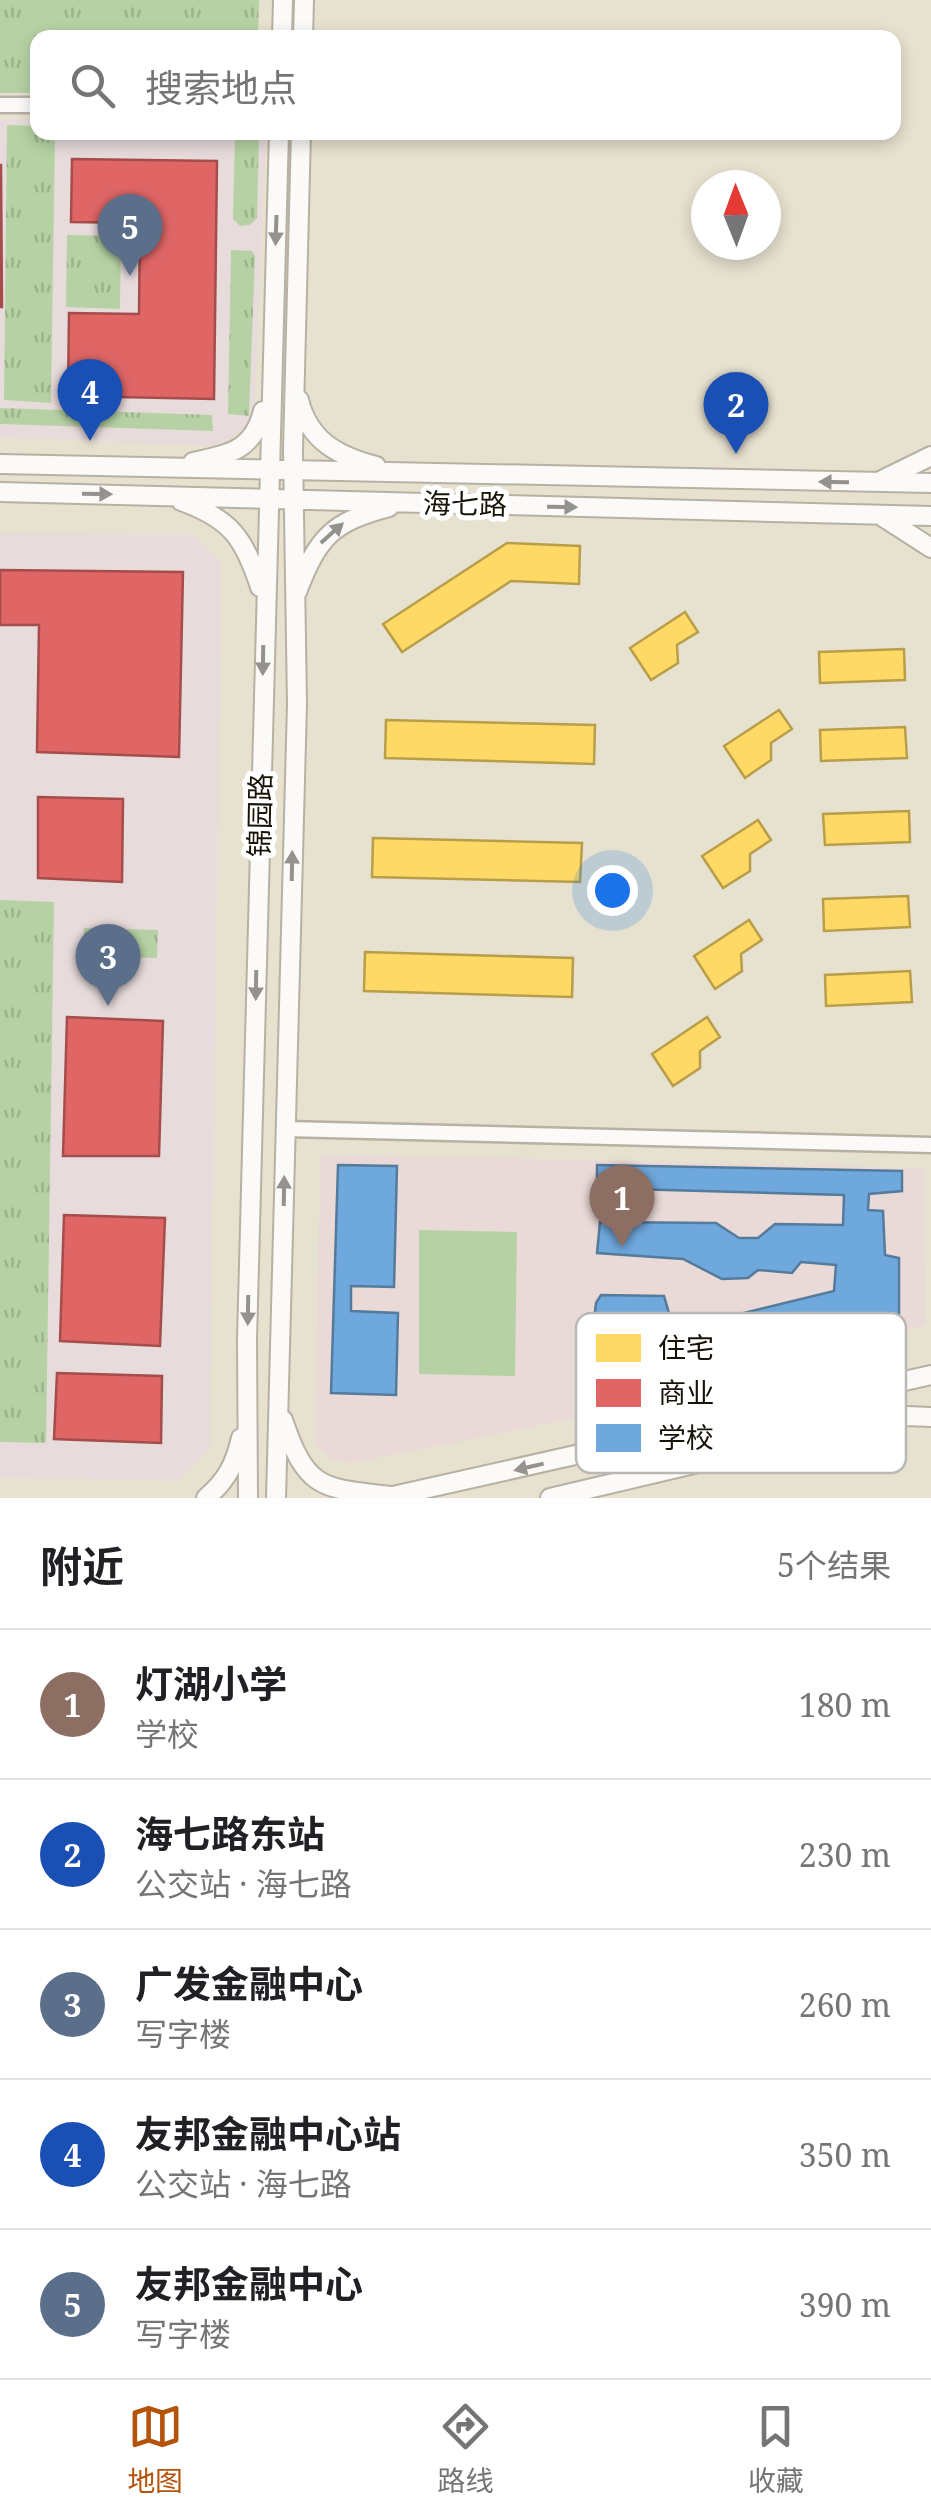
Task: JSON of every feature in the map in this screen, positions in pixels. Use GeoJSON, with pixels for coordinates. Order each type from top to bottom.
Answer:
{"type":"FeatureCollection","features":[{"type":"Feature","properties":{"kind":"main road"},"geometry":{"type":"LineString","coordinates":[[282,30],[283,0]]}},
{"type":"Feature","properties":{"kind":"main road"},"geometry":{"type":"LineString","coordinates":[[303,30],[304,0]]}},
{"type":"Feature","properties":{"kind":"main road","name":"锦园路"},"geometry":{"type":"LineString","coordinates":[[248,1498],[265,602],[279,140]]}},
{"type":"Feature","properties":{"kind":"main road","name":"锦园路"},"geometry":{"type":"LineString","coordinates":[[276,1498],[296,704],[293,472],[301,140]]}},
{"type":"Feature","properties":{"kind":"main road"},"geometry":{"type":"LineString","coordinates":[[294,381],[302,414],[327,447],[345,458],[406,474]]}},
{"type":"Feature","properties":{"kind":"main road"},"geometry":{"type":"LineString","coordinates":[[169,467],[245,446],[258,430],[271,382]]}},
{"type":"Feature","properties":{"kind":"main road"},"geometry":{"type":"LineString","coordinates":[[876,483],[931,456]]}},
{"type":"Feature","properties":{"kind":"main road"},"geometry":{"type":"LineString","coordinates":[[0,464],[931,483]]}},
{"type":"Feature","properties":{"kind":"main road","name":"海七路"},"geometry":{"type":"LineString","coordinates":[[0,492],[931,516]]}},
{"type":"Feature","properties":{"kind":"main road"},"geometry":{"type":"LineString","coordinates":[[167,496],[222,519],[240,536],[265,602]]}},
{"type":"Feature","properties":{"kind":"main road"},"geometry":{"type":"LineString","coordinates":[[294,602],[308,562],[334,527],[352,517],[404,502]]}},
{"type":"Feature","properties":{"kind":"main road"},"geometry":{"type":"LineString","coordinates":[[878,514],[931,548]]}},
{"type":"Feature","properties":{"kind":"main road"},"geometry":{"type":"LineString","coordinates":[[906,1381],[931,1375]]}},
{"type":"Feature","properties":{"kind":"main road"},"geometry":{"type":"LineString","coordinates":[[278,1407],[294,1454],[306,1472],[322,1484],[341,1490],[388,1497],[576,1455]]}},
{"type":"Feature","properties":{"kind":"main road"},"geometry":{"type":"LineString","coordinates":[[206,1498],[222,1484],[235,1464],[248,1408]]}},
{"type":"Feature","properties":{"kind":"main road"},"geometry":{"type":"LineString","coordinates":[[906,1416],[931,1417]]}},
{"type":"Feature","properties":{"kind":"main road"},"geometry":{"type":"LineString","coordinates":[[550,1498],[656,1473]]}},
{"type":"Feature","properties":{"kind":"street"},"geometry":{"type":"LineString","coordinates":[[0,105],[30,106]]}},
{"type":"Feature","properties":{"kind":"street"},"geometry":{"type":"LineString","coordinates":[[286,1129],[931,1146]]}},
{"type":"Feature","properties":{"kind":"shaded area"},"geometry":{"type":"Polygon","coordinates":[[[0,119],[30,119],[30,140],[266,140],[254,419],[220,446],[0,437],[0,119]]]}},
{"type":"Feature","properties":{"kind":"shaded area"},"geometry":{"type":"Polygon","coordinates":[[[0,533],[192,535],[221,563],[210,1448],[176,1481],[0,1477],[0,533]]]}},
{"type":"Feature","properties":{"kind":"shaded area"},"geometry":{"type":"Polygon","coordinates":[[[320,1154],[924,1168],[926,1325],[906,1330],[906,1313],[576,1313],[576,1418],[351,1463],[330,1459],[315,1446],[320,1154]]]}},
{"type":"Feature","properties":{"kind":"green space"},"geometry":{"type":"Polygon","coordinates":[[[0,0],[259,0],[258,30],[30,30],[30,93],[0,93],[0,0]]]}},
{"type":"Feature","properties":{"kind":"green space"},"geometry":{"type":"Polygon","coordinates":[[[7,125],[30,126],[30,140],[55,140],[51,403],[4,400],[7,125]]]}},
{"type":"Feature","properties":{"kind":"green space"},"geometry":{"type":"Polygon","coordinates":[[[235,140],[259,140],[257,218],[250,225],[240,226],[233,219],[235,140]]]}},
{"type":"Feature","properties":{"kind":"green space"},"geometry":{"type":"Polygon","coordinates":[[[67,235],[121,236],[120,309],[66,307],[67,235]]]}},
{"type":"Feature","properties":{"kind":"green space"},"geometry":{"type":"Polygon","coordinates":[[[231,250],[252,251],[255,256],[249,416],[228,414],[231,250]]]}},
{"type":"Feature","properties":{"kind":"green space"},"geometry":{"type":"Polygon","coordinates":[[[0,408],[212,415],[213,431],[0,424],[0,408]]]}},
{"type":"Feature","properties":{"kind":"green space"},"geometry":{"type":"Polygon","coordinates":[[[0,900],[54,902],[46,1443],[0,1442],[0,900]]]}},
{"type":"Feature","properties":{"kind":"green space"},"geometry":{"type":"Polygon","coordinates":[[[84,928],[158,930],[157,958],[82,956],[84,928]]]}},
{"type":"Feature","properties":{"kind":"green space"},"geometry":{"type":"Polygon","coordinates":[[[419,1230],[517,1232],[515,1376],[419,1374],[419,1230]]]}},
{"type":"Feature","properties":{"kind":"building: 住宅"},"geometry":{"type":"Polygon","coordinates":[[[507,543],[580,546],[579,584],[511,581],[402,652],[383,624],[507,543]]]}},
{"type":"Feature","properties":{"kind":"building: 住宅"},"geometry":{"type":"Polygon","coordinates":[[[685,612],[698,632],[677,645],[678,663],[651,680],[630,648],[685,612]]]}},
{"type":"Feature","properties":{"kind":"building: 住宅"},"geometry":{"type":"Polygon","coordinates":[[[904,649],[905,680],[820,683],[819,652],[904,649]]]}},
{"type":"Feature","properties":{"kind":"building: 住宅"},"geometry":{"type":"Polygon","coordinates":[[[779,710],[792,729],[771,743],[771,760],[745,778],[724,746],[779,710]]]}},
{"type":"Feature","properties":{"kind":"building: 住宅"},"geometry":{"type":"Polygon","coordinates":[[[386,720],[595,725],[594,764],[385,758],[386,720]]]}},
{"type":"Feature","properties":{"kind":"building: 住宅"},"geometry":{"type":"Polygon","coordinates":[[[905,727],[907,758],[821,761],[820,730],[905,727]]]}},
{"type":"Feature","properties":{"kind":"building: 住宅"},"geometry":{"type":"Polygon","coordinates":[[[909,811],[910,842],[825,845],[823,814],[909,811]]]}},
{"type":"Feature","properties":{"kind":"building: 住宅"},"geometry":{"type":"Polygon","coordinates":[[[758,820],[771,840],[750,854],[750,871],[723,888],[702,856],[758,820]]]}},
{"type":"Feature","properties":{"kind":"building: 住宅"},"geometry":{"type":"Polygon","coordinates":[[[373,838],[582,843],[580,882],[372,877],[373,838]]]}},
{"type":"Feature","properties":{"kind":"building: 住宅"},"geometry":{"type":"Polygon","coordinates":[[[908,896],[910,927],[824,931],[823,899],[908,896]]]}},
{"type":"Feature","properties":{"kind":"building: 住宅"},"geometry":{"type":"Polygon","coordinates":[[[749,920],[762,940],[741,954],[742,971],[715,989],[694,956],[749,920]]]}},
{"type":"Feature","properties":{"kind":"building: 住宅"},"geometry":{"type":"Polygon","coordinates":[[[365,952],[573,958],[572,997],[364,991],[365,952]]]}},
{"type":"Feature","properties":{"kind":"building: 住宅"},"geometry":{"type":"Polygon","coordinates":[[[910,971],[912,1002],[826,1006],[825,975],[910,971]]]}},
{"type":"Feature","properties":{"kind":"building: 住宅"},"geometry":{"type":"Polygon","coordinates":[[[707,1017],[720,1037],[700,1051],[700,1068],[673,1086],[652,1054],[707,1017]]]}},
{"type":"Feature","properties":{"kind":"building: 商业"},"geometry":{"type":"Polygon","coordinates":[[[72,159],[217,161],[214,399],[68,396],[69,313],[139,314],[140,223],[71,222],[72,159]]]}},
{"type":"Feature","properties":{"kind":"building: 商业"},"geometry":{"type":"Polygon","coordinates":[[[1,165],[2,307],[0,307],[1,165]]]}},
{"type":"Feature","properties":{"kind":"building: 商业"},"geometry":{"type":"Polygon","coordinates":[[[0,570],[183,572],[179,757],[37,752],[39,625],[0,625],[0,570]]]}},
{"type":"Feature","properties":{"kind":"building: 商业"},"geometry":{"type":"Polygon","coordinates":[[[38,797],[123,799],[122,882],[38,878],[38,797]]]}},
{"type":"Feature","properties":{"kind":"building: 商业"},"geometry":{"type":"Polygon","coordinates":[[[67,1017],[163,1021],[159,1156],[63,1156],[67,1017]]]}},
{"type":"Feature","properties":{"kind":"building: 商业"},"geometry":{"type":"Polygon","coordinates":[[[64,1215],[165,1218],[160,1346],[60,1341],[64,1215]]]}},
{"type":"Feature","properties":{"kind":"building: 商业"},"geometry":{"type":"Polygon","coordinates":[[[57,1373],[162,1376],[161,1443],[54,1439],[57,1373]]]}},
{"type":"Feature","properties":{"kind":"building: 学校"},"geometry":{"type":"Polygon","coordinates":[[[338,1165],[397,1166],[394,1287],[351,1286],[351,1311],[398,1313],[396,1395],[331,1393],[338,1165]]]}},
{"type":"Feature","properties":{"kind":"building: 学校"},"geometry":{"type":"Polygon","coordinates":[[[597,1165],[902,1171],[902,1191],[869,1194],[868,1210],[883,1211],[885,1255],[899,1258],[899,1313],[744,1313],[834,1291],[836,1265],[801,1262],[792,1273],[758,1270],[748,1278],[722,1279],[683,1259],[597,1253],[600,1222],[716,1223],[739,1238],[758,1238],[775,1224],[843,1225],[844,1195],[597,1188],[597,1165]]]}},
{"type":"Feature","properties":{"kind":"building: 学校"},"geometry":{"type":"Polygon","coordinates":[[[601,1295],[664,1296],[669,1313],[595,1313],[601,1295]]]}},
{"type":"Feature","properties":{"kind":"place","name":"友邦金融中心"},"geometry":{"type":"Point","coordinates":[130,276]}},
{"type":"Feature","properties":{"kind":"place","name":"友邦金融中心站"},"geometry":{"type":"Point","coordinates":[90,441]}},
{"type":"Feature","properties":{"kind":"place","name":"海七路东站"},"geometry":{"type":"Point","coordinates":[736,454]}},
{"type":"Feature","properties":{"kind":"place","name":"广发金融中心"},"geometry":{"type":"Point","coordinates":[108,1006]}},
{"type":"Feature","properties":{"kind":"place","name":"灯湖小学"},"geometry":{"type":"Point","coordinates":[622,1247]}}]}
